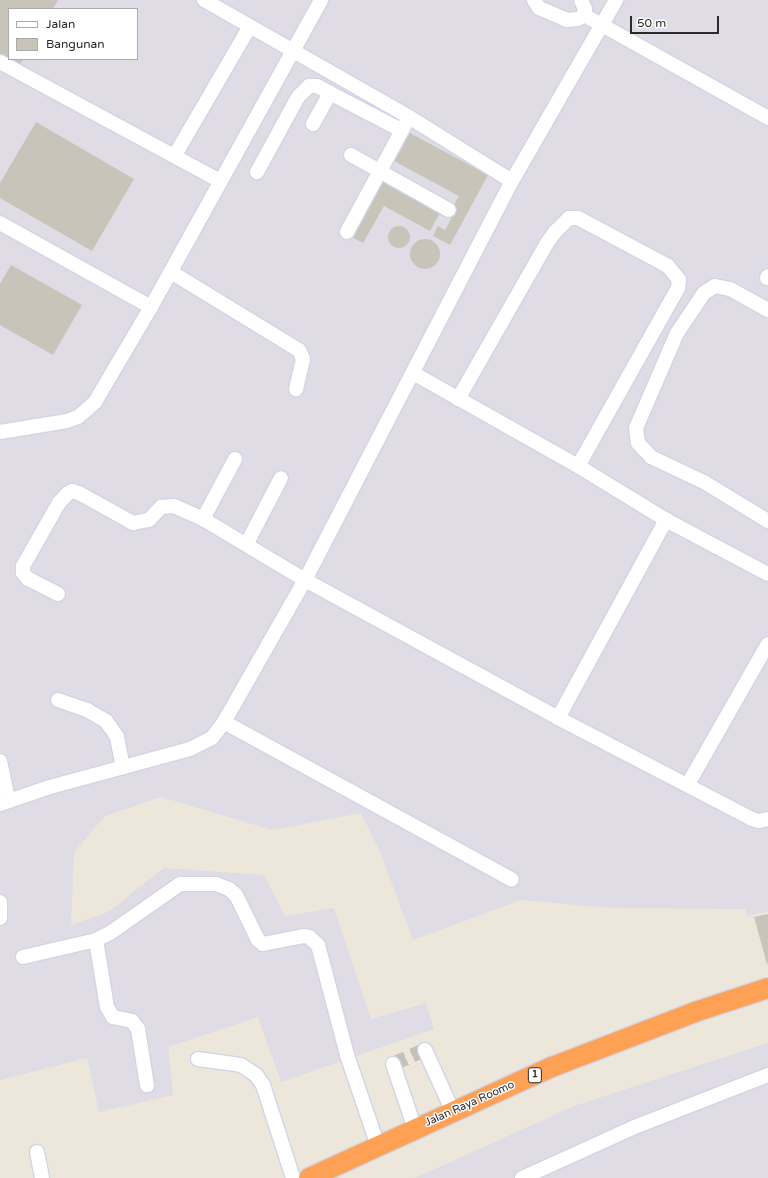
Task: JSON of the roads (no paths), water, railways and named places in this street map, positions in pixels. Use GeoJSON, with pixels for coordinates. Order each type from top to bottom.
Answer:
{"type":"FeatureCollection","features":[{"type":"Feature","properties":{"kind":"highway","name":"Jalan Raya Roomo"},"geometry":{"type":"LineString","coordinates":[[309,1178],[552,1067],[695,1012],[768,988]]}},
{"type":"Feature","properties":{"kind":"street"},"geometry":{"type":"LineString","coordinates":[[204,0],[409,117],[512,181]]}},
{"type":"Feature","properties":{"kind":"street"},"geometry":{"type":"LineString","coordinates":[[0,432],[67,421],[87,411],[95,402],[152,307],[321,0]]}},
{"type":"Feature","properties":{"kind":"street"},"geometry":{"type":"LineString","coordinates":[[534,0],[539,8],[567,20],[578,19],[584,15],[585,9],[581,0]]}},
{"type":"Feature","properties":{"kind":"street"},"geometry":{"type":"LineString","coordinates":[[0,761],[4,802],[190,749],[212,738],[224,722],[305,580],[512,181],[616,0]]}},
{"type":"Feature","properties":{"kind":"street"},"geometry":{"type":"LineString","coordinates":[[584,15],[768,118]]}},
{"type":"Feature","properties":{"kind":"street"},"geometry":{"type":"LineString","coordinates":[[175,155],[250,26]]}},
{"type":"Feature","properties":{"kind":"street"},"geometry":{"type":"LineString","coordinates":[[0,62],[175,155],[220,181]]}},
{"type":"Feature","properties":{"kind":"street"},"geometry":{"type":"LineString","coordinates":[[257,172],[304,89],[309,86],[317,86],[401,130]]}},
{"type":"Feature","properties":{"kind":"street"},"geometry":{"type":"LineString","coordinates":[[313,124],[330,93]]}},
{"type":"Feature","properties":{"kind":"street"},"geometry":{"type":"LineString","coordinates":[[347,232],[409,117]]}},
{"type":"Feature","properties":{"kind":"street"},"geometry":{"type":"LineString","coordinates":[[351,154],[380,172],[449,210]]}},
{"type":"Feature","properties":{"kind":"street"},"geometry":{"type":"LineString","coordinates":[[458,399],[547,243],[555,232],[570,218],[578,218],[662,263],[675,272],[678,288],[578,466]]}},
{"type":"Feature","properties":{"kind":"street"},"geometry":{"type":"LineString","coordinates":[[0,223],[152,307]]}},
{"type":"Feature","properties":{"kind":"street"},"geometry":{"type":"LineString","coordinates":[[171,272],[299,350],[303,359],[296,389]]}},
{"type":"Feature","properties":{"kind":"street"},"geometry":{"type":"LineString","coordinates":[[768,310],[730,289],[715,286],[704,293],[677,333],[636,428],[638,442],[651,457],[704,482],[768,521]]}},
{"type":"Feature","properties":{"kind":"street"},"geometry":{"type":"LineString","coordinates":[[413,373],[578,466],[666,520],[768,574]]}},
{"type":"Feature","properties":{"kind":"street"},"geometry":{"type":"LineString","coordinates":[[203,519],[235,459]]}},
{"type":"Feature","properties":{"kind":"street"},"geometry":{"type":"LineString","coordinates":[[247,543],[281,478]]}},
{"type":"Feature","properties":{"kind":"street"},"geometry":{"type":"LineString","coordinates":[[58,594],[28,579],[23,573],[23,566],[59,503],[67,494],[72,491],[79,493],[133,523],[149,520],[161,507],[167,505],[203,519],[247,543],[305,580],[558,718],[688,784],[752,819],[766,821],[768,819]]}},
{"type":"Feature","properties":{"kind":"street"},"geometry":{"type":"LineString","coordinates":[[558,718],[666,520]]}},
{"type":"Feature","properties":{"kind":"street"},"geometry":{"type":"LineString","coordinates":[[688,784],[768,644]]}},
{"type":"Feature","properties":{"kind":"street"},"geometry":{"type":"LineString","coordinates":[[58,700],[87,710],[106,721],[117,737],[123,767]]}},
{"type":"Feature","properties":{"kind":"street"},"geometry":{"type":"LineString","coordinates":[[224,722],[512,880]]}},
{"type":"Feature","properties":{"kind":"street"},"geometry":{"type":"LineString","coordinates":[[23,957],[96,940],[110,933],[167,891],[180,884],[195,882],[216,884],[236,895],[258,940],[263,944],[309,937],[318,945],[347,1055],[378,1146]]}},
{"type":"Feature","properties":{"kind":"street"},"geometry":{"type":"LineString","coordinates":[[0,902],[0,918]]}},
{"type":"Feature","properties":{"kind":"street"},"geometry":{"type":"LineString","coordinates":[[96,940],[107,1007],[113,1017],[132,1021],[138,1029],[147,1085]]}},
{"type":"Feature","properties":{"kind":"street"},"geometry":{"type":"LineString","coordinates":[[425,1050],[453,1112]]}},
{"type":"Feature","properties":{"kind":"street"},"geometry":{"type":"LineString","coordinates":[[198,1059],[241,1065],[256,1075],[263,1085],[293,1178]]}},
{"type":"Feature","properties":{"kind":"street"},"geometry":{"type":"LineString","coordinates":[[393,1064],[415,1129]]}},
{"type":"Feature","properties":{"kind":"street"},"geometry":{"type":"LineString","coordinates":[[522,1178],[632,1128],[768,1075]]}},
{"type":"Feature","properties":{"kind":"street"},"geometry":{"type":"LineString","coordinates":[[37,1152],[42,1178]]}},
{"type":"Feature","properties":{"kind":"tunnel"},"geometry":{"type":"LineString","coordinates":[[393,1064],[425,1050]]}}]}
